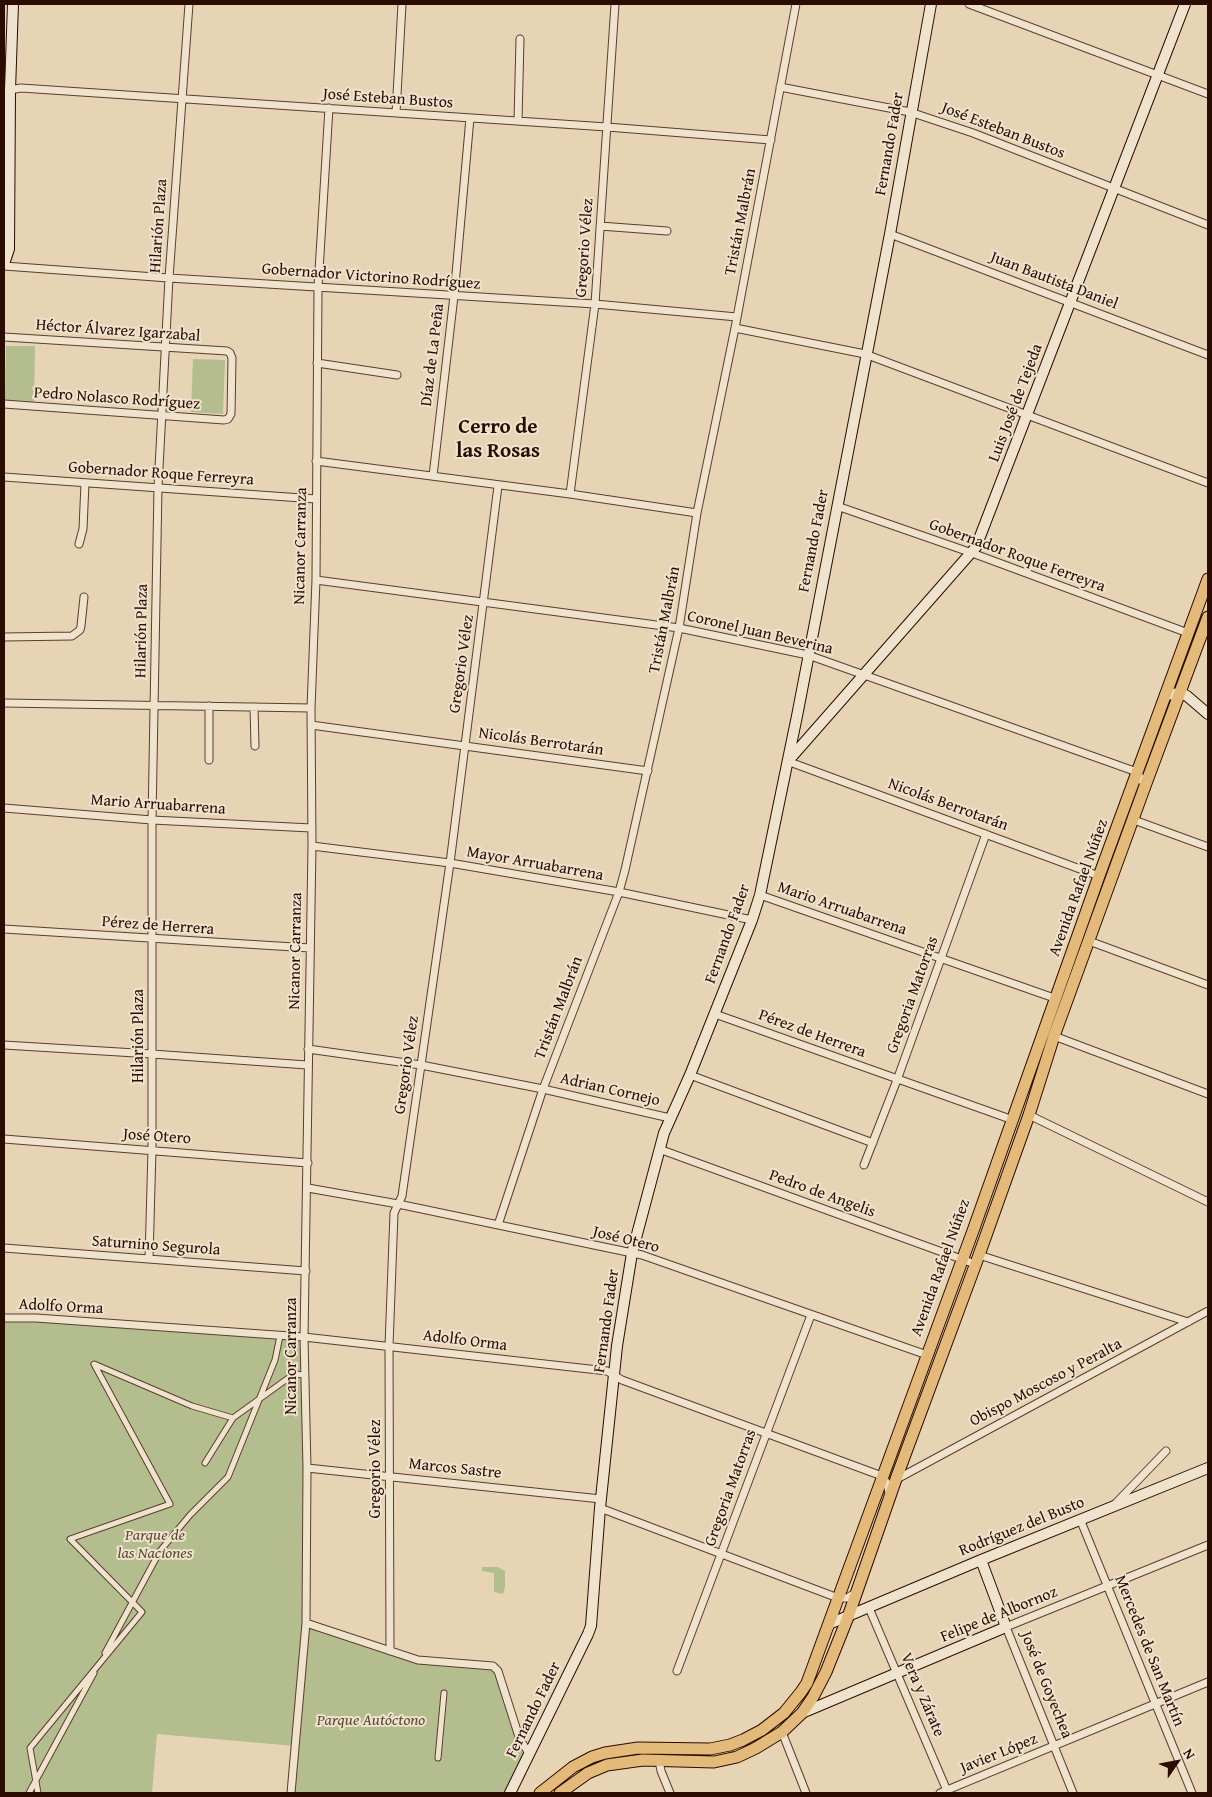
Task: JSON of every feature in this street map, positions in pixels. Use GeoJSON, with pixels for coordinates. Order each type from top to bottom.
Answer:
{"type":"FeatureCollection","features":[{"type":"Feature","properties":{"kind":"main road"},"geometry":{"type":"LineString","coordinates":[[4,265],[9,249],[7,90],[13,4]]}},
{"type":"Feature","properties":{"kind":"main road","name":"Fernando Fader"},"geometry":{"type":"LineString","coordinates":[[510,1793],[591,1626],[600,1504],[617,1346],[632,1253],[659,1149],[670,1118],[715,1014],[760,895],[890,234],[910,112],[931,4]]}},
{"type":"Feature","properties":{"kind":"main road","name":"Luis José de Tejeda"},"geometry":{"type":"LineString","coordinates":[[787,761],[972,553],[980,540],[1185,4]]}},
{"type":"Feature","properties":{"kind":"main road","name":"Avenida Rafael Núñez"},"geometry":{"type":"LineString","coordinates":[[540,1793],[573,1767],[592,1757],[605,1753],[638,1748],[710,1749],[730,1745],[758,1732],[784,1713],[801,1692],[811,1674],[1208,579]]}},
{"type":"Feature","properties":{"kind":"main road","name":"Avenida Rafael Núñez"},"geometry":{"type":"LineString","coordinates":[[560,1793],[578,1779],[598,1768],[619,1763],[660,1760],[703,1762],[731,1759],[756,1748],[782,1732],[802,1713],[819,1686],[858,1589],[896,1479],[977,1260],[1054,1036],[1208,617]]}},
{"type":"Feature","properties":{"kind":"main road"},"geometry":{"type":"LineString","coordinates":[[1166,695],[1181,694],[1191,698],[1208,714]]}},
{"type":"Feature","properties":{"kind":"main road","name":"Rodríguez del Busto"},"geometry":{"type":"LineString","coordinates":[[829,1624],[1114,1505],[1208,1468]]}},
{"type":"Feature","properties":{"kind":"main road","name":"José de Goyechea"},"geometry":{"type":"LineString","coordinates":[[981,1560],[1006,1628]]}},
{"type":"Feature","properties":{"kind":"main road","name":"Felipe de Albornoz"},"geometry":{"type":"LineString","coordinates":[[802,1713],[1006,1628]]}},
{"type":"Feature","properties":{"kind":"street"},"geometry":{"type":"LineString","coordinates":[[4,4],[13,4]]}},
{"type":"Feature","properties":{"kind":"street","name":"Hilarión Plaza"},"geometry":{"type":"LineString","coordinates":[[149,1260],[152,1150],[152,820],[158,487],[169,278],[189,4]]}},
{"type":"Feature","properties":{"kind":"street"},"geometry":{"type":"LineString","coordinates":[[396,113],[402,4]]}},
{"type":"Feature","properties":{"kind":"street","name":"Gregorio Vélez"},"geometry":{"type":"LineString","coordinates":[[570,494],[595,304],[615,4]]}},
{"type":"Feature","properties":{"kind":"street","name":"Tristán Malbrán"},"geometry":{"type":"LineString","coordinates":[[498,1225],[543,1089],[619,892],[679,628],[697,513],[735,328],[796,4]]}},
{"type":"Feature","properties":{"kind":"street"},"geometry":{"type":"LineString","coordinates":[[970,4],[1208,94]]}},
{"type":"Feature","properties":{"kind":"street"},"geometry":{"type":"LineString","coordinates":[[518,121],[520,39]]}},
{"type":"Feature","properties":{"kind":"street","name":"José Esteban Bustos"},"geometry":{"type":"LineString","coordinates":[[780,87],[910,112],[973,132],[1208,224]]}},
{"type":"Feature","properties":{"kind":"street","name":"José Esteban Bustos"},"geometry":{"type":"LineString","coordinates":[[7,90],[21,88],[329,108],[770,140]]}},
{"type":"Feature","properties":{"kind":"street","name":"Nicanor Carranza"},"geometry":{"type":"LineString","coordinates":[[291,1793],[306,1623],[307,1468],[304,1337],[308,1188],[307,1065],[312,846],[311,708],[316,580],[318,287],[329,108]]}},
{"type":"Feature","properties":{"kind":"street","name":"Díaz de La Peña"},"geometry":{"type":"LineString","coordinates":[[433,476],[454,296],[470,118]]}},
{"type":"Feature","properties":{"kind":"street"},"geometry":{"type":"LineString","coordinates":[[600,226],[667,230]]}},
{"type":"Feature","properties":{"kind":"street","name":"Juan Bautista Daniel"},"geometry":{"type":"LineString","coordinates":[[890,234],[1208,355]]}},
{"type":"Feature","properties":{"kind":"street","name":"Gobernador Victorino Rodríguez"},"geometry":{"type":"LineString","coordinates":[[4,265],[169,278],[595,304],[736,316]]}},
{"type":"Feature","properties":{"kind":"street"},"geometry":{"type":"LineString","coordinates":[[735,328],[865,354],[1208,483]]}},
{"type":"Feature","properties":{"kind":"street","name":"Héctor Álvarez Igarzabal"},"geometry":{"type":"LineString","coordinates":[[4,337],[227,351],[232,358],[231,414],[228,419]]}},
{"type":"Feature","properties":{"kind":"street"},"geometry":{"type":"LineString","coordinates":[[317,363],[397,375]]}},
{"type":"Feature","properties":{"kind":"street","name":"Pedro Nolasco Rodríguez"},"geometry":{"type":"LineString","coordinates":[[4,404],[228,419]]}},
{"type":"Feature","properties":{"kind":"street"},"geometry":{"type":"LineString","coordinates":[[316,461],[570,494],[697,513]]}},
{"type":"Feature","properties":{"kind":"street","name":"Gobernador Roque Ferreyra"},"geometry":{"type":"LineString","coordinates":[[4,477],[316,499]]}},
{"type":"Feature","properties":{"kind":"street"},"geometry":{"type":"LineString","coordinates":[[79,544],[83,529],[85,483]]}},
{"type":"Feature","properties":{"kind":"street","name":"Gregorio Vélez"},"geometry":{"type":"LineString","coordinates":[[390,1651],[391,1476],[389,1346],[394,1213],[402,1196],[450,863],[498,486]]}},
{"type":"Feature","properties":{"kind":"street","name":"Gobernador Roque Ferreyra"},"geometry":{"type":"LineString","coordinates":[[837,506],[972,553],[1188,633]]}},
{"type":"Feature","properties":{"kind":"street","name":"Coronel Juan Beverina"},"geometry":{"type":"LineString","coordinates":[[316,580],[679,628],[808,655],[1138,772]]}},
{"type":"Feature","properties":{"kind":"street"},"geometry":{"type":"LineString","coordinates":[[4,637],[72,636],[82,626],[84,597]]}},
{"type":"Feature","properties":{"kind":"street"},"geometry":{"type":"LineString","coordinates":[[4,703],[311,708]]}},
{"type":"Feature","properties":{"kind":"street"},"geometry":{"type":"LineString","coordinates":[[209,760],[210,706]]}},
{"type":"Feature","properties":{"kind":"street"},"geometry":{"type":"LineString","coordinates":[[254,707],[255,746]]}},
{"type":"Feature","properties":{"kind":"street","name":"Nicolás Berrotarán"},"geometry":{"type":"LineString","coordinates":[[311,725],[648,771]]}},
{"type":"Feature","properties":{"kind":"street","name":"Nicolás Berrotarán"},"geometry":{"type":"LineString","coordinates":[[787,761],[1100,876]]}},
{"type":"Feature","properties":{"kind":"street"},"geometry":{"type":"LineString","coordinates":[[1138,772],[1145,786]]}},
{"type":"Feature","properties":{"kind":"street","name":"Mario Arruabarrena"},"geometry":{"type":"LineString","coordinates":[[4,808],[152,820],[311,828]]}},
{"type":"Feature","properties":{"kind":"street"},"geometry":{"type":"LineString","coordinates":[[1134,820],[1208,847]]}},
{"type":"Feature","properties":{"kind":"street","name":"Gregoria Matorras"},"geometry":{"type":"LineString","coordinates":[[864,1165],[897,1080],[986,834]]}},
{"type":"Feature","properties":{"kind":"street","name":"Mayor Arruabarrena"},"geometry":{"type":"LineString","coordinates":[[312,846],[450,863],[619,892],[752,920]]}},
{"type":"Feature","properties":{"kind":"street","name":"Mario Arruabarrena"},"geometry":{"type":"LineString","coordinates":[[760,895],[941,957],[1056,999]]}},
{"type":"Feature","properties":{"kind":"street","name":"Pérez de Herrera"},"geometry":{"type":"LineString","coordinates":[[4,929],[153,940],[310,948]]}},
{"type":"Feature","properties":{"kind":"street"},"geometry":{"type":"LineString","coordinates":[[1089,941],[1208,985]]}},
{"type":"Feature","properties":{"kind":"street","name":"Pérez de Herrera"},"geometry":{"type":"LineString","coordinates":[[715,1014],[1013,1120]]}},
{"type":"Feature","properties":{"kind":"street"},"geometry":{"type":"LineString","coordinates":[[1054,1036],[1208,1094]]}},
{"type":"Feature","properties":{"kind":"street"},"geometry":{"type":"LineString","coordinates":[[4,1045],[307,1065]]}},
{"type":"Feature","properties":{"kind":"street","name":"Adrian Cornejo"},"geometry":{"type":"LineString","coordinates":[[308,1049],[421,1065],[543,1089],[670,1118]]}},
{"type":"Feature","properties":{"kind":"street"},"geometry":{"type":"LineString","coordinates":[[690,1075],[873,1143]]}},
{"type":"Feature","properties":{"kind":"street"},"geometry":{"type":"LineString","coordinates":[[1028,1115],[1208,1202]]}},
{"type":"Feature","properties":{"kind":"street","name":"José Otero"},"geometry":{"type":"LineString","coordinates":[[4,1139],[308,1163]]}},
{"type":"Feature","properties":{"kind":"street","name":"Pedro de Angelis"},"geometry":{"type":"LineString","coordinates":[[659,1149],[962,1259],[977,1260],[1188,1322]]}},
{"type":"Feature","properties":{"kind":"street","name":"José Otero"},"geometry":{"type":"LineString","coordinates":[[308,1188],[398,1204],[632,1253],[927,1355]]}},
{"type":"Feature","properties":{"kind":"street","name":"Saturnino Segurola"},"geometry":{"type":"LineString","coordinates":[[4,1248],[306,1271]]}},
{"type":"Feature","properties":{"kind":"street","name":"Obispo Moscoso y Peralta"},"geometry":{"type":"LineString","coordinates":[[896,1479],[1208,1311]]}},
{"type":"Feature","properties":{"kind":"street","name":"Gregoria Matorras"},"geometry":{"type":"LineString","coordinates":[[677,1671],[811,1315]]}},
{"type":"Feature","properties":{"kind":"street","name":"Adolfo Orma"},"geometry":{"type":"LineString","coordinates":[[4,1318],[36,1318],[304,1337],[607,1371],[622,1380],[882,1476]]}},
{"type":"Feature","properties":{"kind":"street"},"geometry":{"type":"LineString","coordinates":[[29,1793],[160,1551],[190,1516],[228,1477],[274,1360],[280,1336]]}},
{"type":"Feature","properties":{"kind":"street"},"geometry":{"type":"LineString","coordinates":[[38,1793],[30,1748],[142,1612],[70,1539],[170,1504],[94,1364],[192,1406],[233,1418]]}},
{"type":"Feature","properties":{"kind":"street"},"geometry":{"type":"LineString","coordinates":[[206,1463],[233,1418],[294,1374],[305,1376]]}},
{"type":"Feature","properties":{"kind":"street"},"geometry":{"type":"LineString","coordinates":[[1114,1505],[1166,1451]]}},
{"type":"Feature","properties":{"kind":"street","name":"Marcos Sastre"},"geometry":{"type":"LineString","coordinates":[[307,1468],[391,1476],[600,1504],[722,1554],[838,1598]]}},
{"type":"Feature","properties":{"kind":"street"},"geometry":{"type":"LineString","coordinates":[[882,1476],[887,1483],[890,1497]]}},
{"type":"Feature","properties":{"kind":"street","name":"Mercedes de San Martín"},"geometry":{"type":"LineString","coordinates":[[1080,1519],[1192,1793]]}},
{"type":"Feature","properties":{"kind":"street","name":"Felipe de Albornoz"},"geometry":{"type":"LineString","coordinates":[[1006,1628],[1208,1545]]}},
{"type":"Feature","properties":{"kind":"street"},"geometry":{"type":"LineString","coordinates":[[838,1598],[851,1596],[858,1589]]}},
{"type":"Feature","properties":{"kind":"street","name":"Vera y Zárate"},"geometry":{"type":"LineString","coordinates":[[869,1608],[898,1673],[945,1792]]}},
{"type":"Feature","properties":{"kind":"street"},"geometry":{"type":"LineString","coordinates":[[306,1623],[418,1660],[494,1666],[497,1668],[520,1740],[529,1753]]}},
{"type":"Feature","properties":{"kind":"street","name":"José de Goyechea"},"geometry":{"type":"LineString","coordinates":[[1006,1628],[1073,1793]]}},
{"type":"Feature","properties":{"kind":"street","name":"Javier López"},"geometry":{"type":"LineString","coordinates":[[945,1792],[1208,1682]]}},
{"type":"Feature","properties":{"kind":"street"},"geometry":{"type":"LineString","coordinates":[[438,1758],[444,1693]]}},
{"type":"Feature","properties":{"kind":"street"},"geometry":{"type":"LineString","coordinates":[[782,1732],[806,1793]]}},
{"type":"Feature","properties":{"kind":"street"},"geometry":{"type":"LineString","coordinates":[[660,1760],[661,1771],[670,1793]]}},
{"type":"Feature","properties":{"kind":"green space"},"geometry":{"type":"Polygon","coordinates":[[[6,346],[35,346],[34,402],[5,401],[6,346]]]}},
{"type":"Feature","properties":{"kind":"green space"},"geometry":{"type":"Polygon","coordinates":[[[193,359],[225,360],[223,414],[191,412],[193,359]]]}},
{"type":"Feature","properties":{"kind":"green space","name":"Parque de las Naciones"},"geometry":{"type":"Polygon","coordinates":[[[4,1318],[304,1337],[306,1623],[418,1660],[498,1671],[520,1740],[529,1753],[510,1793],[291,1793],[295,1746],[157,1734],[152,1793],[4,1793],[4,1318]]]}},
{"type":"Feature","properties":{"kind":"green space"},"geometry":{"type":"Polygon","coordinates":[[[482,1567],[498,1567],[505,1571],[503,1594],[494,1592],[494,1573],[482,1571],[482,1567]]]}},
{"type":"Feature","properties":{"kind":"district","name":"Cerro de las Rosas"},"geometry":{"type":"Point","coordinates":[498,440]}},
{"type":"Feature","properties":{"kind":"park label","name":"Parque Autóctono"},"geometry":{"type":"Point","coordinates":[371,1721]}}]}
